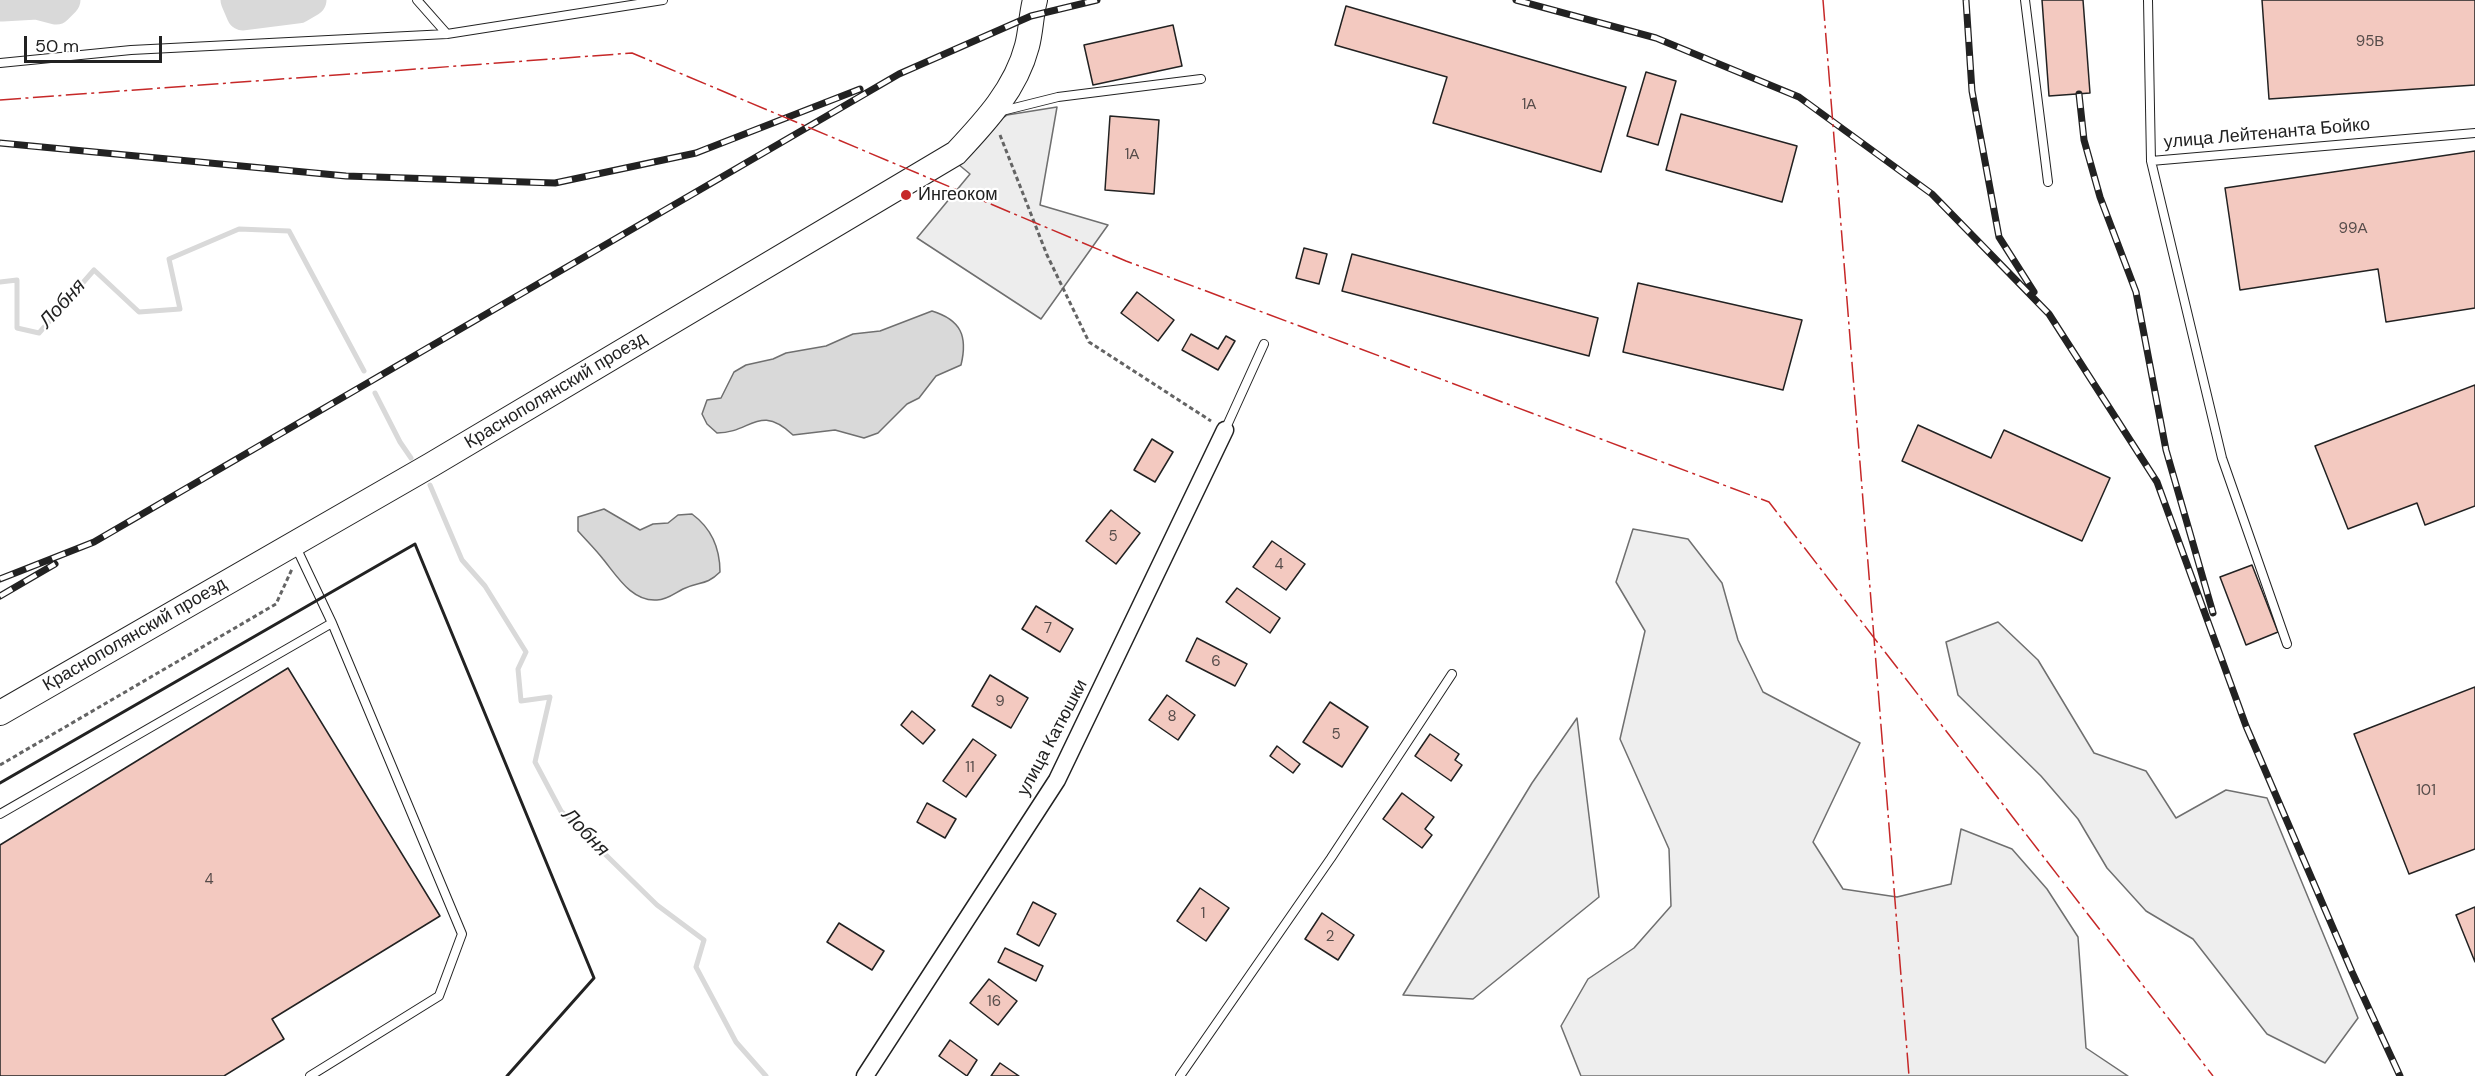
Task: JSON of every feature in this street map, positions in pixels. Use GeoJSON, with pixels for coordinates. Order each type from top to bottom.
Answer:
{"type":"FeatureCollection","features":[{"type":"Feature","properties":{"kind":"main road","name":"Краснополянский проезд"},"geometry":{"type":"LineString","coordinates":[[0,713],[297,548],[439,460],[956,153],[992,114],[1013,81],[1027,46],[1035,0]]}},
{"type":"Feature","properties":{"kind":"street","name":"улица Катюшки"},"geometry":{"type":"LineString","coordinates":[[872,1074],[1057,780],[1225,430]]}},
{"type":"Feature","properties":{"kind":"lane"},"geometry":{"type":"LineString","coordinates":[[417,0],[447,34]]}},
{"type":"Feature","properties":{"kind":"lane"},"geometry":{"type":"LineString","coordinates":[[0,63],[131,50],[447,34],[663,0]]}},
{"type":"Feature","properties":{"kind":"lane"},"geometry":{"type":"LineString","coordinates":[[2025,0],[2048,182]]}},
{"type":"Feature","properties":{"kind":"lane","name":"улица Лейтенанта Бойко"},"geometry":{"type":"LineString","coordinates":[[2148,0],[2151,161],[2475,133]]}},
{"type":"Feature","properties":{"kind":"lane"},"geometry":{"type":"LineString","coordinates":[[992,114],[1058,97],[1201,79]]}},
{"type":"Feature","properties":{"kind":"lane"},"geometry":{"type":"LineString","coordinates":[[2151,161],[2223,458],[2287,644]]}},
{"type":"Feature","properties":{"kind":"lane"},"geometry":{"type":"LineString","coordinates":[[1225,430],[1264,344]]}},
{"type":"Feature","properties":{"kind":"lane"},"geometry":{"type":"LineString","coordinates":[[297,548],[332,623],[462,934],[439,996],[310,1076]]}},
{"type":"Feature","properties":{"kind":"lane"},"geometry":{"type":"LineString","coordinates":[[0,814],[332,623]]}},
{"type":"Feature","properties":{"kind":"lane"},"geometry":{"type":"LineString","coordinates":[[1180,1076],[1331,858],[1452,674]]}},
{"type":"Feature","properties":{"kind":"path"},"geometry":{"type":"LineString","coordinates":[[992,114],[1047,255],[1089,342],[1225,430]]}},
{"type":"Feature","properties":{"kind":"path"},"geometry":{"type":"LineString","coordinates":[[0,765],[276,604],[297,548]]}},
{"type":"Feature","properties":{"kind":"shaded area"},"geometry":{"type":"Polygon","coordinates":[[[1057,107],[1040,205],[1108,225],[1041,319],[917,238],[970,174],[958,164],[986,128],[1007,115],[1057,107]]]}},
{"type":"Feature","properties":{"kind":"shaded area"},"geometry":{"type":"Polygon","coordinates":[[[932,311],[950,319],[960,330],[963,338],[961,365],[936,376],[919,398],[907,404],[878,433],[864,438],[835,430],[793,435],[772,421],[763,420],[729,432],[717,433],[707,424],[702,414],[707,400],[721,398],[734,372],[746,365],[773,359],[786,353],[826,346],[853,334],[880,331],[932,311]]]}},
{"type":"Feature","properties":{"kind":"shaded area"},"geometry":{"type":"Polygon","coordinates":[[[604,509],[640,530],[653,524],[668,523],[678,515],[692,514],[713,539],[720,572],[711,579],[664,599],[648,600],[640,597],[626,587],[578,531],[578,517],[604,509]]]}},
{"type":"Feature","properties":{"kind":"shaded area"},"geometry":{"type":"Polygon","coordinates":[[[1633,529],[1688,539],[1722,583],[1738,640],[1763,692],[1860,743],[1813,842],[1843,889],[1897,897],[1951,884],[1961,829],[2012,849],[2047,889],[2078,937],[2086,1048],[2128,1076],[1581,1076],[1561,1026],[1588,979],[1634,948],[1671,906],[1669,849],[1620,739],[1645,631],[1616,582],[1633,529]]]}},
{"type":"Feature","properties":{"kind":"shaded area"},"geometry":{"type":"Polygon","coordinates":[[[1998,622],[2038,660],[2094,753],[2146,771],[2176,818],[2226,790],[2267,798],[2358,1018],[2325,1063],[2267,1034],[2193,939],[2146,911],[2107,868],[2078,819],[2041,776],[1958,695],[1946,642],[1998,622]]]}},
{"type":"Feature","properties":{"kind":"shaded area"},"geometry":{"type":"Polygon","coordinates":[[[1577,718],[1599,897],[1473,999],[1403,995],[1532,783],[1577,718]]]}},
{"type":"Feature","properties":{"kind":"building"},"geometry":{"type":"Polygon","coordinates":[[[2042,0],[2083,0],[2090,93],[2049,96],[2042,0]]]}},
{"type":"Feature","properties":{"kind":"building"},"geometry":{"type":"Polygon","coordinates":[[[2262,0],[2475,0],[2475,85],[2269,99],[2262,0]]]}},
{"type":"Feature","properties":{"kind":"building"},"geometry":{"type":"Polygon","coordinates":[[[1346,6],[1626,87],[1601,172],[1433,123],[1447,77],[1335,45],[1346,6]]]}},
{"type":"Feature","properties":{"kind":"building"},"geometry":{"type":"Polygon","coordinates":[[[1173,25],[1182,66],[1093,85],[1084,45],[1173,25]]]}},
{"type":"Feature","properties":{"kind":"building"},"geometry":{"type":"Polygon","coordinates":[[[1646,72],[1676,81],[1658,145],[1627,136],[1646,72]]]}},
{"type":"Feature","properties":{"kind":"building"},"geometry":{"type":"Polygon","coordinates":[[[1681,114],[1797,146],[1782,202],[1666,170],[1681,114]]]}},
{"type":"Feature","properties":{"kind":"building"},"geometry":{"type":"Polygon","coordinates":[[[1110,116],[1159,120],[1154,194],[1105,190],[1110,116]]]}},
{"type":"Feature","properties":{"kind":"building"},"geometry":{"type":"Polygon","coordinates":[[[2475,151],[2475,308],[2386,322],[2378,269],[2240,290],[2225,188],[2475,151]]]}},
{"type":"Feature","properties":{"kind":"building"},"geometry":{"type":"Polygon","coordinates":[[[1304,248],[1327,254],[1319,284],[1296,278],[1304,248]]]}},
{"type":"Feature","properties":{"kind":"building"},"geometry":{"type":"Polygon","coordinates":[[[1352,254],[1598,318],[1589,356],[1342,291],[1352,254]]]}},
{"type":"Feature","properties":{"kind":"building"},"geometry":{"type":"Polygon","coordinates":[[[1638,283],[1802,320],[1783,390],[1623,352],[1638,283]]]}},
{"type":"Feature","properties":{"kind":"building"},"geometry":{"type":"Polygon","coordinates":[[[1137,292],[1174,320],[1158,341],[1121,313],[1137,292]]]}},
{"type":"Feature","properties":{"kind":"building"},"geometry":{"type":"Polygon","coordinates":[[[1191,334],[1218,349],[1226,336],[1235,341],[1218,370],[1182,350],[1191,334]]]}},
{"type":"Feature","properties":{"kind":"building"},"geometry":{"type":"Polygon","coordinates":[[[2475,385],[2475,506],[2425,525],[2417,503],[2348,529],[2315,446],[2475,385]]]}},
{"type":"Feature","properties":{"kind":"building"},"geometry":{"type":"Polygon","coordinates":[[[1918,425],[1991,458],[2004,430],[2110,478],[2082,541],[1902,461],[1918,425]]]}},
{"type":"Feature","properties":{"kind":"building"},"geometry":{"type":"Polygon","coordinates":[[[1152,439],[1173,452],[1155,482],[1134,470],[1152,439]]]}},
{"type":"Feature","properties":{"kind":"building"},"geometry":{"type":"Polygon","coordinates":[[[1111,510],[1140,533],[1116,564],[1086,541],[1111,510]]]}},
{"type":"Feature","properties":{"kind":"building"},"geometry":{"type":"Polygon","coordinates":[[[1272,541],[1305,564],[1286,590],[1253,567],[1272,541]]]}},
{"type":"Feature","properties":{"kind":"building"},"geometry":{"type":"Polygon","coordinates":[[[2252,565],[2278,632],[2246,645],[2220,577],[2252,565]]]}},
{"type":"Feature","properties":{"kind":"building"},"geometry":{"type":"Polygon","coordinates":[[[1237,588],[1280,618],[1270,633],[1226,602],[1237,588]]]}},
{"type":"Feature","properties":{"kind":"building"},"geometry":{"type":"Polygon","coordinates":[[[1036,606],[1073,629],[1060,652],[1022,629],[1036,606]]]}},
{"type":"Feature","properties":{"kind":"building"},"geometry":{"type":"Polygon","coordinates":[[[1197,638],[1247,664],[1235,686],[1186,661],[1197,638]]]}},
{"type":"Feature","properties":{"kind":"building"},"geometry":{"type":"Polygon","coordinates":[[[288,668],[440,916],[272,1019],[284,1039],[224,1076],[0,1076],[0,845],[288,668]]]}},
{"type":"Feature","properties":{"kind":"building"},"geometry":{"type":"Polygon","coordinates":[[[990,675],[1028,698],[1011,728],[972,706],[990,675]]]}},
{"type":"Feature","properties":{"kind":"building"},"geometry":{"type":"Polygon","coordinates":[[[2475,687],[2475,849],[2409,874],[2354,734],[2475,687]]]}},
{"type":"Feature","properties":{"kind":"building"},"geometry":{"type":"Polygon","coordinates":[[[1167,695],[1195,715],[1178,740],[1149,720],[1167,695]]]}},
{"type":"Feature","properties":{"kind":"building"},"geometry":{"type":"Polygon","coordinates":[[[1330,702],[1368,727],[1342,767],[1303,742],[1330,702]]]}},
{"type":"Feature","properties":{"kind":"building"},"geometry":{"type":"Polygon","coordinates":[[[912,711],[935,730],[923,744],[901,725],[912,711]]]}},
{"type":"Feature","properties":{"kind":"building"},"geometry":{"type":"Polygon","coordinates":[[[1430,734],[1459,754],[1455,760],[1462,765],[1451,781],[1415,756],[1430,734]]]}},
{"type":"Feature","properties":{"kind":"building"},"geometry":{"type":"Polygon","coordinates":[[[973,739],[996,755],[966,797],[943,781],[973,739]]]}},
{"type":"Feature","properties":{"kind":"building"},"geometry":{"type":"Polygon","coordinates":[[[1277,746],[1300,764],[1293,773],[1270,756],[1277,746]]]}},
{"type":"Feature","properties":{"kind":"building"},"geometry":{"type":"Polygon","coordinates":[[[1402,793],[1434,817],[1425,829],[1432,835],[1422,848],[1383,819],[1402,793]]]}},
{"type":"Feature","properties":{"kind":"building"},"geometry":{"type":"Polygon","coordinates":[[[927,803],[956,819],[945,838],[917,822],[927,803]]]}},
{"type":"Feature","properties":{"kind":"building"},"geometry":{"type":"Polygon","coordinates":[[[1200,888],[1229,908],[1206,941],[1177,921],[1200,888]]]}},
{"type":"Feature","properties":{"kind":"building"},"geometry":{"type":"Polygon","coordinates":[[[1033,902],[1056,914],[1039,946],[1017,934],[1033,902]]]}},
{"type":"Feature","properties":{"kind":"building"},"geometry":{"type":"Polygon","coordinates":[[[2475,907],[2475,962],[2456,915],[2475,907]]]}},
{"type":"Feature","properties":{"kind":"building"},"geometry":{"type":"Polygon","coordinates":[[[1322,913],[1354,935],[1338,960],[1305,939],[1322,913]]]}},
{"type":"Feature","properties":{"kind":"building"},"geometry":{"type":"Polygon","coordinates":[[[839,923],[884,951],[872,970],[827,942],[839,923]]]}},
{"type":"Feature","properties":{"kind":"building"},"geometry":{"type":"Polygon","coordinates":[[[1005,948],[1043,966],[1036,981],[998,962],[1005,948]]]}},
{"type":"Feature","properties":{"kind":"building"},"geometry":{"type":"Polygon","coordinates":[[[989,979],[1017,1001],[998,1025],[970,1003],[989,979]]]}},
{"type":"Feature","properties":{"kind":"building"},"geometry":{"type":"Polygon","coordinates":[[[950,1040],[977,1060],[967,1076],[939,1056],[950,1040]]]}},
{"type":"Feature","properties":{"kind":"building"},"geometry":{"type":"Polygon","coordinates":[[[1000,1063],[1019,1076],[991,1076],[1000,1063]]]}},
{"type":"Feature","properties":{"kind":"waterway"},"geometry":{"type":"LineString","coordinates":[[0,3],[2,5],[37,3],[56,8],[64,0]]}},
{"type":"Feature","properties":{"kind":"waterway"},"geometry":{"type":"LineString","coordinates":[[237,0],[243,14],[298,7],[310,0]]}},
{"type":"Feature","properties":{"kind":"waterway","name":"Лобня"},"geometry":{"type":"LineString","coordinates":[[0,282],[17,280],[17,328],[39,333],[94,270],[139,312],[180,309],[169,259],[239,229],[289,231],[364,371]]}},
{"type":"Feature","properties":{"kind":"waterway","name":"Лобня"},"geometry":{"type":"LineString","coordinates":[[375,393],[400,442],[411,458]]}},
{"type":"Feature","properties":{"kind":"waterway","name":"Лобня"},"geometry":{"type":"LineString","coordinates":[[430,485],[462,560],[485,586],[526,652],[518,669],[521,701],[550,697],[535,762],[561,811],[657,905],[704,940],[696,967],[736,1042],[766,1076]]}},
{"type":"Feature","properties":{"kind":"railway"},"geometry":{"type":"LineString","coordinates":[[0,579],[94,542],[899,74],[1031,16],[1097,0]]}},
{"type":"Feature","properties":{"kind":"railway"},"geometry":{"type":"LineString","coordinates":[[1516,0],[1656,38],[1799,97],[1932,194],[2049,314],[2157,482],[2246,726],[2352,972],[2400,1076]]}},
{"type":"Feature","properties":{"kind":"railway"},"geometry":{"type":"LineString","coordinates":[[1966,0],[1972,91],[1999,237],[2034,292]]}},
{"type":"Feature","properties":{"kind":"railway"},"geometry":{"type":"LineString","coordinates":[[0,143],[346,176],[555,183],[696,153],[860,89]]}},
{"type":"Feature","properties":{"kind":"railway"},"geometry":{"type":"LineString","coordinates":[[2079,94],[2084,140],[2100,197],[2136,292],[2166,450],[2213,613]]}},
{"type":"Feature","properties":{"kind":"railway"},"geometry":{"type":"LineString","coordinates":[[0,596],[55,564]]}},
{"type":"Feature","properties":{"kind":"wall"},"geometry":{"type":"LineString","coordinates":[[0,783],[415,544],[594,978],[507,1076]]}},
{"type":"Feature","properties":{"kind":"power"},"geometry":{"type":"LineString","coordinates":[[1823,0],[1909,1076]]}},
{"type":"Feature","properties":{"kind":"power"},"geometry":{"type":"LineString","coordinates":[[0,100],[632,53],[1126,261],[1769,502],[2213,1076]]}},
{"type":"Feature","properties":{"kind":"place","name":"Ингеоком"},"geometry":{"type":"Point","coordinates":[906,195]}}]}
